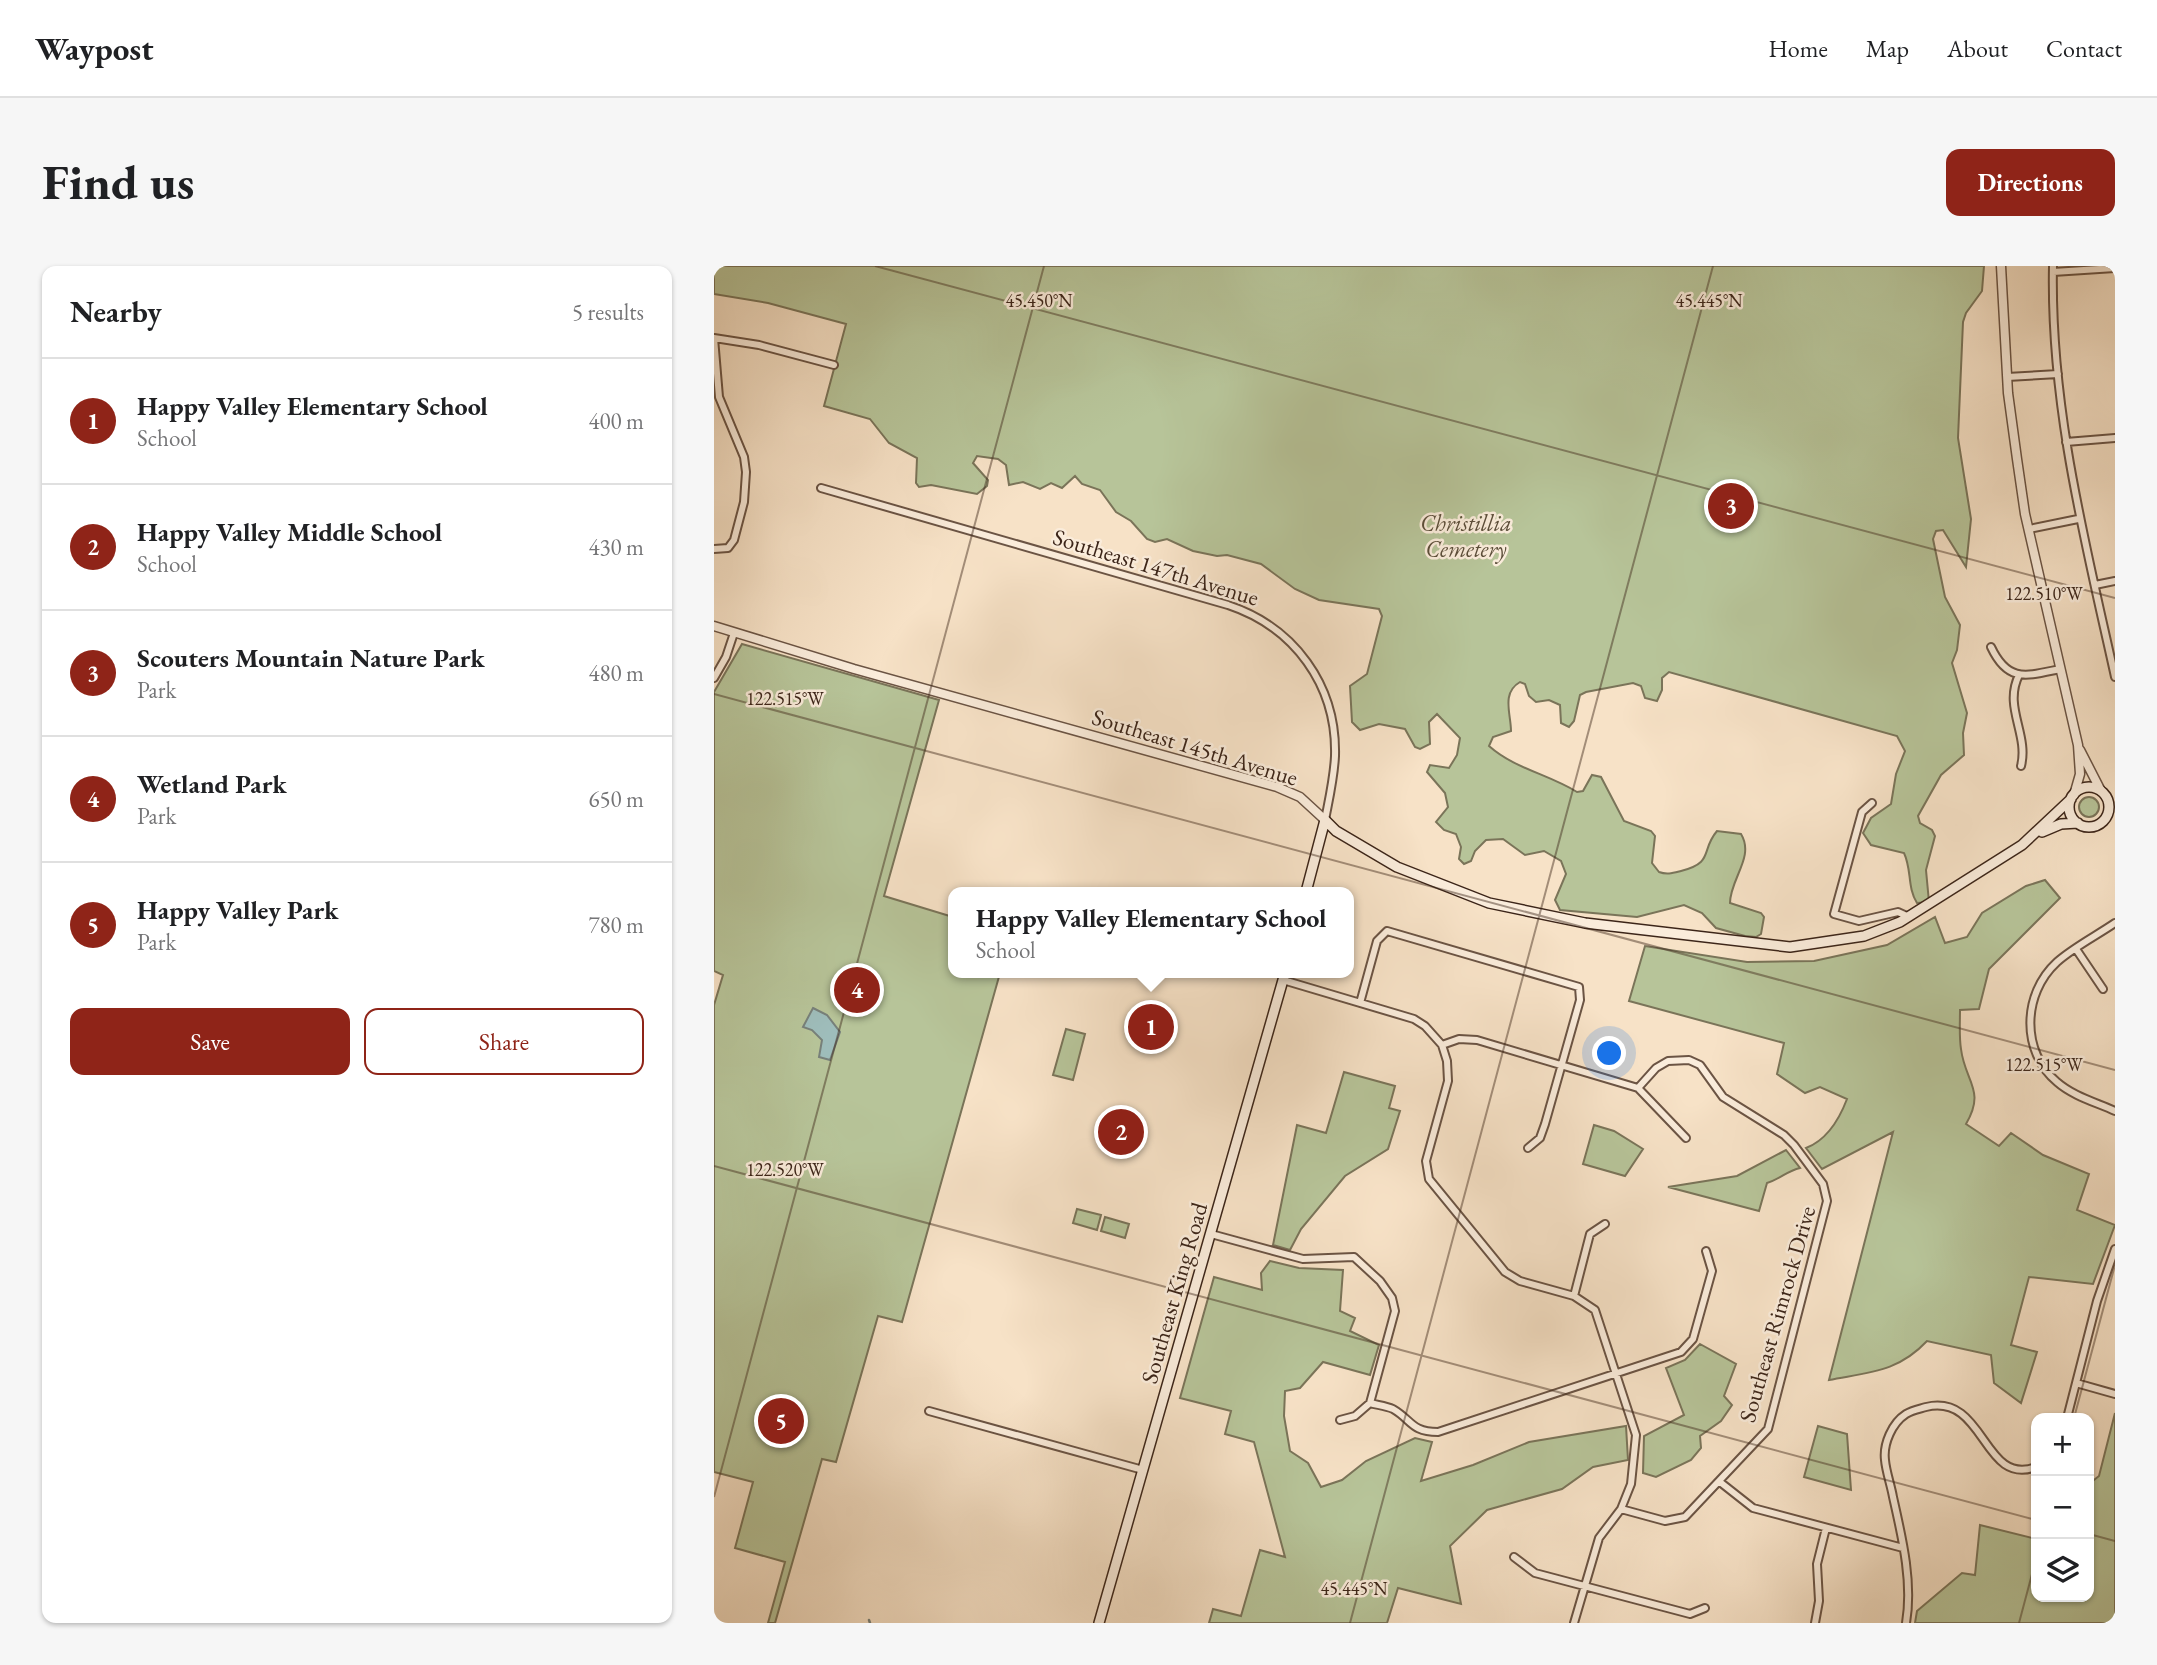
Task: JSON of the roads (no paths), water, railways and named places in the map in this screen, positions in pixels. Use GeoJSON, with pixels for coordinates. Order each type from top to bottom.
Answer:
{"type":"FeatureCollection","features":[{"type":"Feature","properties":{"kind":"main road"},"geometry":{"type":"LineString","coordinates":[[2078,823],[2070,812],[2073,797],[2085,788],[2107,797],[2109,810],[2102,822]]}},
{"type":"Feature","properties":{"kind":"main road","name":"Southeast 145th Avenue"},"geometry":{"type":"LineString","coordinates":[[2037,834],[2073,797]]}},
{"type":"Feature","properties":{"kind":"main road"},"geometry":{"type":"LineString","coordinates":[[2102,822],[2115,818]]}},
{"type":"Feature","properties":{"kind":"main road"},"geometry":{"type":"LineString","coordinates":[[1307,887],[1325,820]]}},
{"type":"Feature","properties":{"kind":"main road","name":"Southeast 145th Avenue"},"geometry":{"type":"LineString","coordinates":[[1325,820],[1336,831],[1358,845],[1429,882],[1489,903],[1572,921],[1790,947],[1864,936],[1909,917],[2037,834],[2062,824],[2078,823],[2089,827],[2102,822]]}},
{"type":"Feature","properties":{"kind":"main road","name":"Southeast King Road"},"geometry":{"type":"LineString","coordinates":[[1099,1623],[1283,978]]}},
{"type":"Feature","properties":{"kind":"street"},"geometry":{"type":"LineString","coordinates":[[2001,266],[2007,377],[2029,529],[2078,745],[2080,774],[2073,797]]}},
{"type":"Feature","properties":{"kind":"street"},"geometry":{"type":"LineString","coordinates":[[2115,268],[2053,269],[2058,374],[2066,442],[2078,519],[2115,677]]}},
{"type":"Feature","properties":{"kind":"street"},"geometry":{"type":"LineString","coordinates":[[714,548],[728,548],[734,540],[746,486],[744,457],[719,397],[714,338],[759,345],[834,365]]}},
{"type":"Feature","properties":{"kind":"street"},"geometry":{"type":"LineString","coordinates":[[2007,377],[2058,374]]}},
{"type":"Feature","properties":{"kind":"street"},"geometry":{"type":"LineString","coordinates":[[2066,442],[2115,438]]}},
{"type":"Feature","properties":{"kind":"street","name":"Southeast 147th Avenue"},"geometry":{"type":"LineString","coordinates":[[821,488],[1228,605],[1270,624],[1304,656],[1316,674],[1329,707],[1335,755],[1325,820]]}},
{"type":"Feature","properties":{"kind":"street"},"geometry":{"type":"LineString","coordinates":[[2029,529],[2078,519]]}},
{"type":"Feature","properties":{"kind":"street"},"geometry":{"type":"LineString","coordinates":[[2095,585],[2115,581]]}},
{"type":"Feature","properties":{"kind":"street","name":"Southeast 145th Avenue"},"geometry":{"type":"LineString","coordinates":[[714,626],[854,669],[1282,789],[1307,802],[1325,820]]}},
{"type":"Feature","properties":{"kind":"street"},"geometry":{"type":"LineString","coordinates":[[714,678],[726,657],[734,632]]}},
{"type":"Feature","properties":{"kind":"street"},"geometry":{"type":"LineString","coordinates":[[1991,647],[2001,666],[2019,675],[2060,669]]}},
{"type":"Feature","properties":{"kind":"street"},"geometry":{"type":"LineString","coordinates":[[2019,675],[2012,701],[2023,746],[2021,766]]}},
{"type":"Feature","properties":{"kind":"street"},"geometry":{"type":"LineString","coordinates":[[2078,745],[2107,797]]}},
{"type":"Feature","properties":{"kind":"street"},"geometry":{"type":"LineString","coordinates":[[1872,803],[1862,812],[1834,914],[1859,921],[1898,912],[1909,917]]}},
{"type":"Feature","properties":{"kind":"street"},"geometry":{"type":"LineString","coordinates":[[2115,923],[2056,963],[2038,986],[2031,1008],[2033,1046],[2047,1072],[2070,1091],[2115,1111]]}},
{"type":"Feature","properties":{"kind":"street"},"geometry":{"type":"LineString","coordinates":[[1360,1003],[1377,941],[1387,931],[1579,987],[1581,993],[1540,1138],[1528,1148]]}},
{"type":"Feature","properties":{"kind":"street"},"geometry":{"type":"LineString","coordinates":[[2076,949],[2104,989]]}},
{"type":"Feature","properties":{"kind":"street"},"geometry":{"type":"LineString","coordinates":[[1290,978],[1414,1019],[1425,1026],[1442,1045],[1447,1061],[1448,1081],[1426,1161],[1429,1179],[1505,1272],[1520,1281],[1574,1296],[1595,1310],[1619,1374],[1636,1435],[1637,1453],[1632,1484],[1621,1509],[1599,1538],[1574,1623]]}},
{"type":"Feature","properties":{"kind":"street"},"geometry":{"type":"LineString","coordinates":[[1442,1045],[1468,1039],[1638,1088],[1686,1138]]}},
{"type":"Feature","properties":{"kind":"street","name":"Southeast Rimrock Drive"},"geometry":{"type":"LineString","coordinates":[[1621,1509],[1665,1521],[1679,1520],[1693,1512],[1758,1441],[1770,1421],[1827,1201],[1826,1192],[1812,1169],[1784,1135],[1723,1097],[1700,1065],[1689,1060],[1668,1061],[1656,1068],[1638,1088]]}},
{"type":"Feature","properties":{"kind":"street"},"geometry":{"type":"LineString","coordinates":[[1574,1296],[1590,1234],[1605,1224]]}},
{"type":"Feature","properties":{"kind":"street"},"geometry":{"type":"LineString","coordinates":[[1211,1234],[1303,1259],[1354,1257],[1369,1269],[1392,1298],[1395,1311],[1370,1402],[1355,1416],[1340,1420]]}},
{"type":"Feature","properties":{"kind":"street"},"geometry":{"type":"LineString","coordinates":[[2068,1413],[2097,1301],[2115,1250]]}},
{"type":"Feature","properties":{"kind":"street"},"geometry":{"type":"LineString","coordinates":[[1370,1402],[1392,1409],[1418,1430],[1438,1432],[1673,1356],[1693,1339],[1712,1271],[1706,1251]]}},
{"type":"Feature","properties":{"kind":"street"},"geometry":{"type":"LineString","coordinates":[[2076,1384],[2115,1394]]}},
{"type":"Feature","properties":{"kind":"street"},"geometry":{"type":"LineString","coordinates":[[1906,1623],[1908,1593],[1903,1548],[1885,1460],[1889,1436],[1906,1414],[1935,1405],[1954,1409],[1971,1420],[1987,1447],[2004,1465],[2026,1470],[2031,1468]]}},
{"type":"Feature","properties":{"kind":"street"},"geometry":{"type":"LineString","coordinates":[[929,1411],[1143,1470]]}},
{"type":"Feature","properties":{"kind":"street"},"geometry":{"type":"LineString","coordinates":[[1720,1482],[1736,1498],[1753,1508],[1903,1548]]}},
{"type":"Feature","properties":{"kind":"street"},"geometry":{"type":"LineString","coordinates":[[1815,1623],[1819,1601],[1817,1564],[1826,1528]]}},
{"type":"Feature","properties":{"kind":"street"},"geometry":{"type":"LineString","coordinates":[[1514,1557],[1535,1573],[1690,1614],[1705,1608]]}},
{"type":"Feature","properties":{"kind":"water"},"geometry":{"type":"Polygon","coordinates":[[[813,1008],[827,1015],[840,1032],[830,1060],[819,1057],[822,1040],[812,1030],[803,1027],[813,1008]]]}},
{"type":"Feature","properties":{"kind":"place","name":"Scouters Mountain Nature Park"},"geometry":{"type":"Point","coordinates":[1731,506]}},
{"type":"Feature","properties":{"kind":"place","name":"Wetland Park"},"geometry":{"type":"Point","coordinates":[857,990]}},
{"type":"Feature","properties":{"kind":"place","name":"Happy Valley Elementary School"},"geometry":{"type":"Point","coordinates":[1151,1027]}},
{"type":"Feature","properties":{"kind":"place","name":"Happy Valley Middle School"},"geometry":{"type":"Point","coordinates":[1121,1132]}},
{"type":"Feature","properties":{"kind":"place","name":"Happy Valley Park"},"geometry":{"type":"Point","coordinates":[781,1421]}},
{"type":"Feature","properties":{"kind":"park label","name":"Christillia Cemetery"},"geometry":{"type":"Point","coordinates":[1466,536]}}]}
